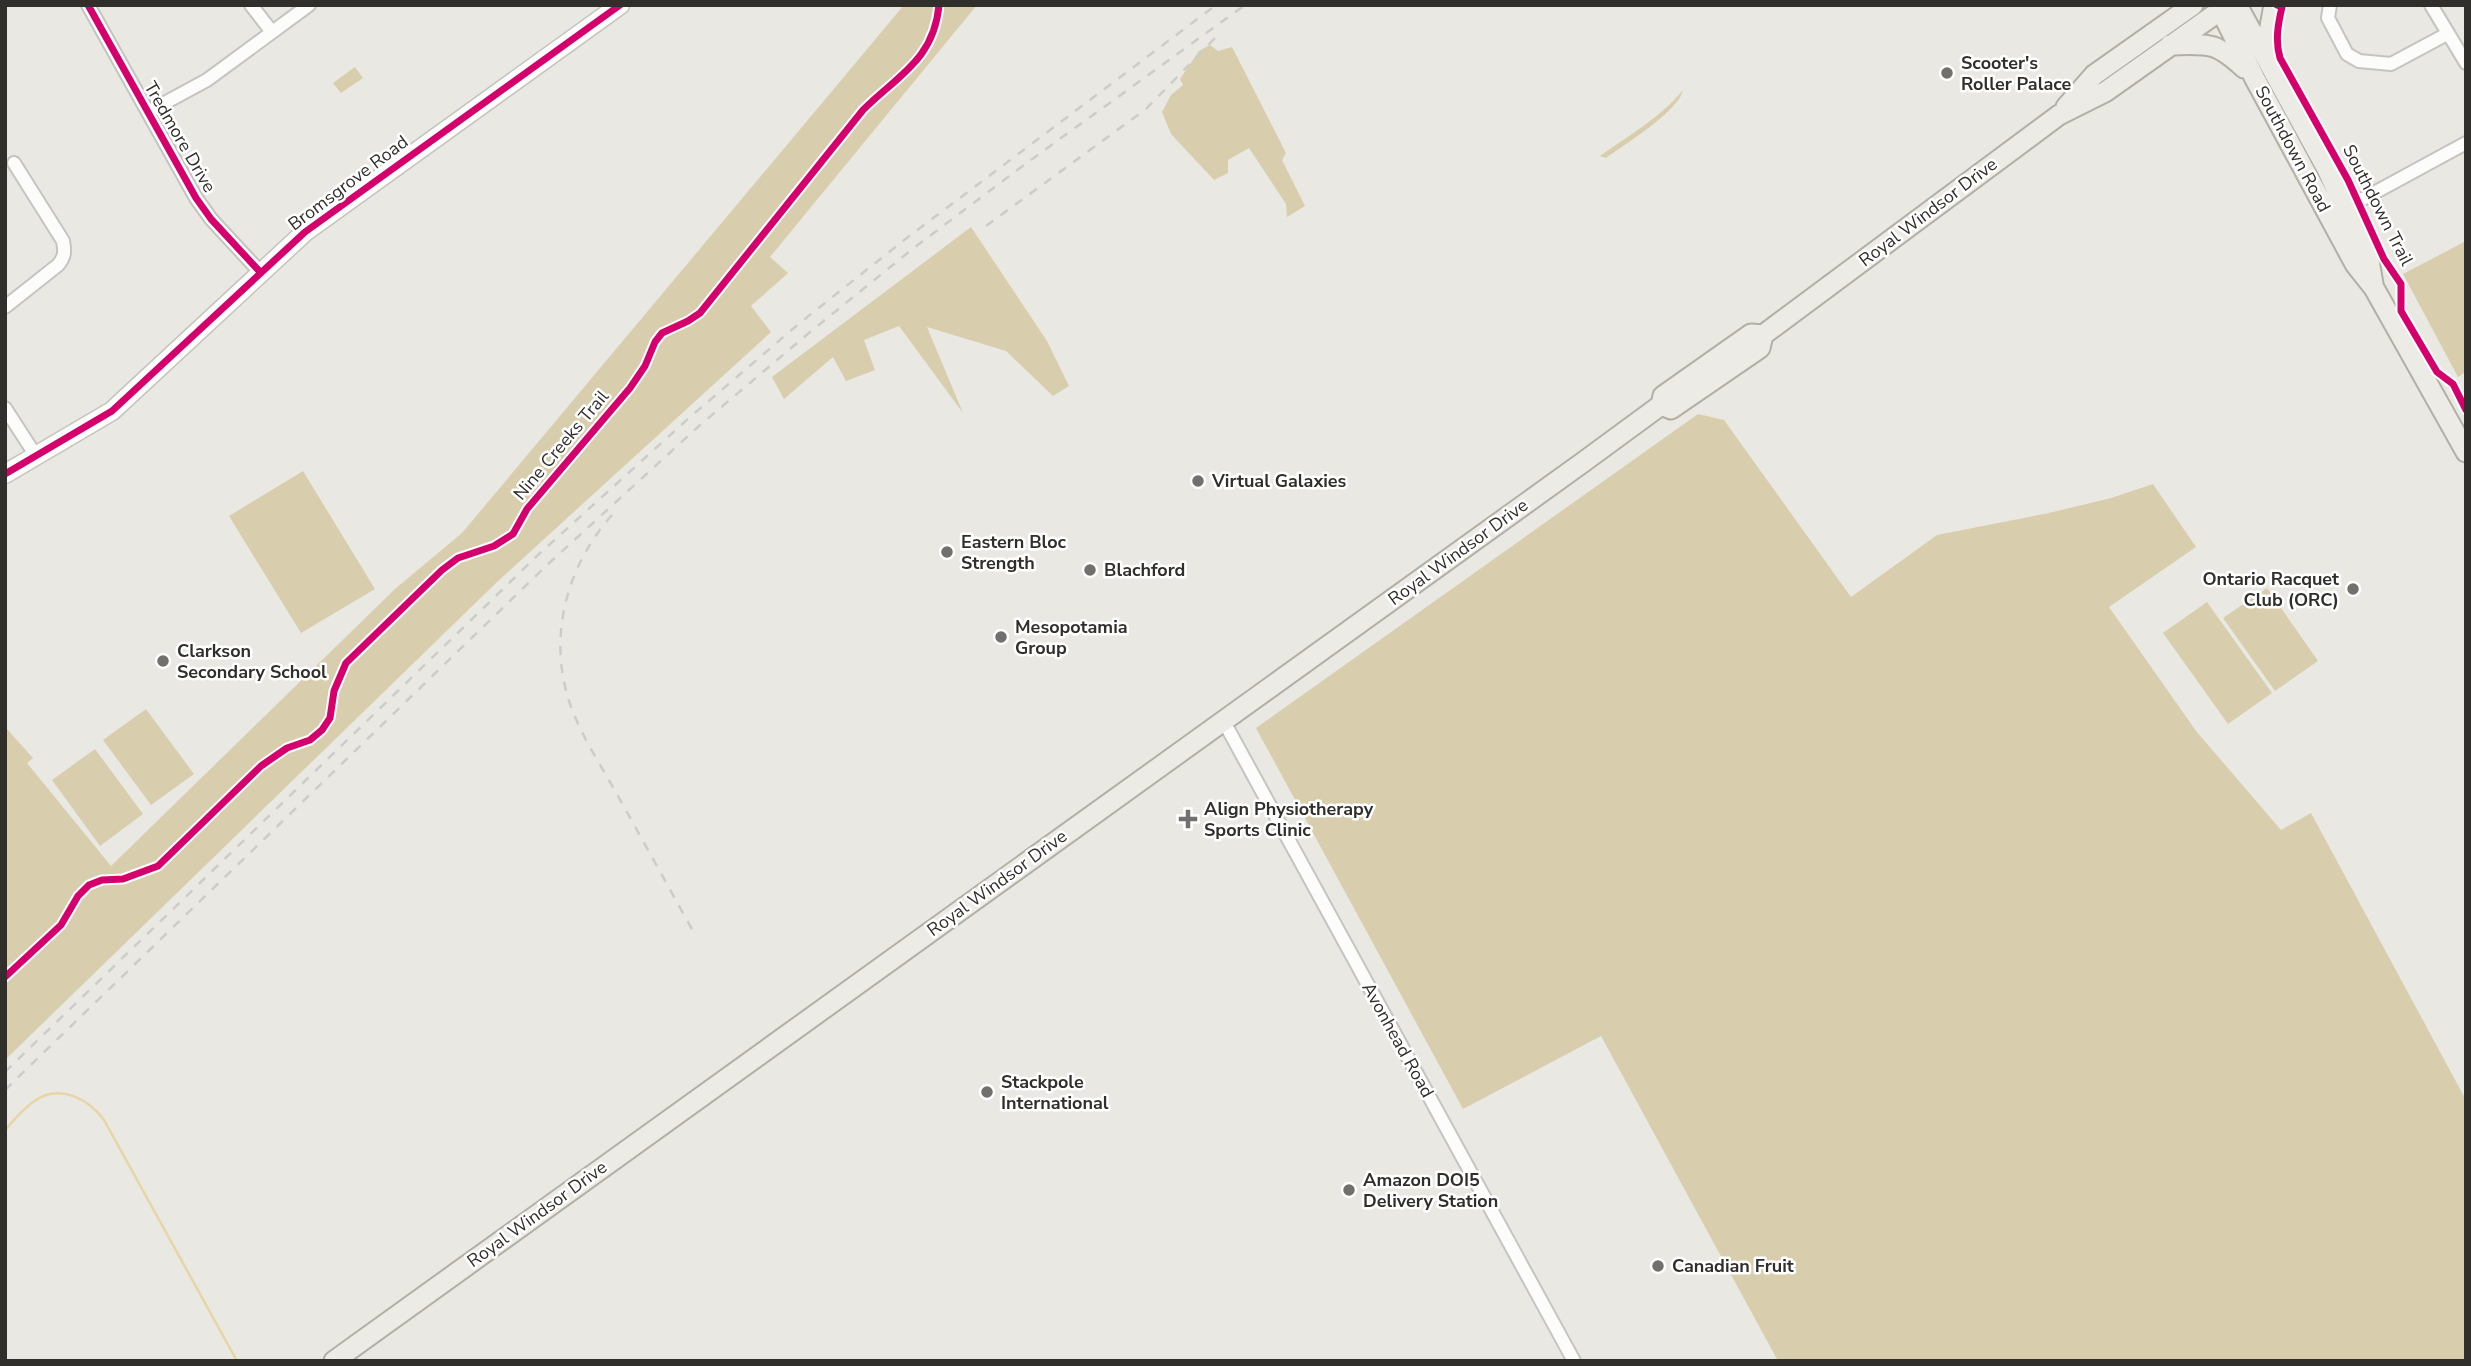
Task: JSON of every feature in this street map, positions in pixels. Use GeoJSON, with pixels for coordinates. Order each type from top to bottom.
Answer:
{"type":"FeatureCollection","features":[{"type":"Feature","properties":{"kind":"main road"},"geometry":{"type":"LineString","coordinates":[[2152,32],[2174,5]]}},
{"type":"Feature","properties":{"kind":"main road","name":"Royal Windsor Drive"},"geometry":{"type":"LineString","coordinates":[[2059,116],[2094,75],[2193,5]]}},
{"type":"Feature","properties":{"kind":"main road"},"geometry":{"type":"LineString","coordinates":[[2274,5],[2269,32],[2276,76]]}},
{"type":"Feature","properties":{"kind":"main road","name":"Royal Windsor Drive"},"geometry":{"type":"LineString","coordinates":[[334,1361],[1661,405],[1663,396],[1751,334],[1763,334],[2059,116],[2105,92],[2226,7]]}},
{"type":"Feature","properties":{"kind":"main road","name":"Southdown Road"},"geometry":{"type":"LineString","coordinates":[[2226,7],[2276,76],[2327,169],[2337,213]]}},
{"type":"Feature","properties":{"kind":"main road","name":"Southdown Road"},"geometry":{"type":"LineString","coordinates":[[2226,7],[2255,79],[2369,261],[2374,288],[2466,452]]}},
{"type":"Feature","properties":{"kind":"main road"},"geometry":{"type":"LineString","coordinates":[[2169,45],[2216,46],[2226,51],[2255,79]]}},
{"type":"Feature","properties":{"kind":"street","name":"Tredmore Drive"},"geometry":{"type":"LineString","coordinates":[[88,5],[196,198],[211,219],[261,273]]}},
{"type":"Feature","properties":{"kind":"street"},"geometry":{"type":"LineString","coordinates":[[251,5],[272,32]]}},
{"type":"Feature","properties":{"kind":"street"},"geometry":{"type":"LineString","coordinates":[[148,113],[207,80],[309,5]]}},
{"type":"Feature","properties":{"kind":"street","name":"Bromsgrove Road"},"geometry":{"type":"LineString","coordinates":[[5,474],[112,411],[316,224],[620,5]]}},
{"type":"Feature","properties":{"kind":"street"},"geometry":{"type":"LineString","coordinates":[[2330,5],[2328,18],[2347,54],[2359,61],[2391,64],[2447,34]]}},
{"type":"Feature","properties":{"kind":"street"},"geometry":{"type":"LineString","coordinates":[[2431,5],[2466,63]]}},
{"type":"Feature","properties":{"kind":"street"},"geometry":{"type":"LineString","coordinates":[[2337,213],[2466,142]]}},
{"type":"Feature","properties":{"kind":"street"},"geometry":{"type":"LineString","coordinates":[[5,307],[58,265],[63,259],[65,249],[63,241],[14,163]]}},
{"type":"Feature","properties":{"kind":"street"},"geometry":{"type":"LineString","coordinates":[[5,408],[36,456]]}},
{"type":"Feature","properties":{"kind":"street","name":"Avonhead Road"},"geometry":{"type":"LineString","coordinates":[[1223,720],[1574,1361]]}},
{"type":"Feature","properties":{"kind":"shaded area"},"geometry":{"type":"Polygon","coordinates":[[[904,5],[977,5],[770,257],[788,273],[751,306],[771,332],[496,583],[5,1060],[5,730],[7,729],[33,758],[27,763],[111,866],[395,589],[462,533],[904,5]]]}},
{"type":"Feature","properties":{"kind":"shaded area"},"geometry":{"type":"Polygon","coordinates":[[[1210,45],[1218,51],[1232,47],[1286,153],[1282,160],[1305,206],[1287,217],[1286,204],[1249,148],[1228,160],[1228,173],[1214,180],[1171,134],[1162,112],[1171,95],[1183,85],[1180,79],[1199,51],[1210,45]]]}},
{"type":"Feature","properties":{"kind":"shaded area"},"geometry":{"type":"Polygon","coordinates":[[[355,67],[363,78],[341,93],[333,83],[355,67]]]}},
{"type":"Feature","properties":{"kind":"shaded area"},"geometry":{"type":"Polygon","coordinates":[[[1683,90],[1672,108],[1650,127],[1606,158],[1600,156],[1654,117],[1683,90]]]}},
{"type":"Feature","properties":{"kind":"shaded area"},"geometry":{"type":"Polygon","coordinates":[[[971,227],[1047,341],[1069,386],[1053,396],[1006,351],[927,327],[963,413],[899,326],[864,340],[875,370],[846,381],[833,357],[784,399],[772,377],[971,227]]]}},
{"type":"Feature","properties":{"kind":"shaded area"},"geometry":{"type":"Polygon","coordinates":[[[2466,241],[2466,372],[2458,377],[2403,274],[2466,241]]]}},
{"type":"Feature","properties":{"kind":"shaded area"},"geometry":{"type":"Polygon","coordinates":[[[1698,414],[1724,420],[1851,597],[1937,535],[2049,513],[2111,498],[2153,484],[2196,547],[2109,607],[2196,731],[2281,830],[2311,813],[2466,1100],[2466,1361],[1778,1361],[1601,1036],[1463,1109],[1256,728],[1698,414]]]}},
{"type":"Feature","properties":{"kind":"shaded area"},"geometry":{"type":"Polygon","coordinates":[[[303,471],[375,589],[301,633],[229,516],[303,471]]]}},
{"type":"Feature","properties":{"kind":"shaded area"},"geometry":{"type":"Polygon","coordinates":[[[2267,588],[2318,661],[2275,691],[2223,618],[2267,588]]]}},
{"type":"Feature","properties":{"kind":"shaded area"},"geometry":{"type":"Polygon","coordinates":[[[2207,602],[2272,693],[2228,724],[2163,633],[2207,602]]]}},
{"type":"Feature","properties":{"kind":"shaded area"},"geometry":{"type":"Polygon","coordinates":[[[146,709],[194,774],[151,805],[103,740],[146,709]]]}},
{"type":"Feature","properties":{"kind":"shaded area"},"geometry":{"type":"Polygon","coordinates":[[[95,749],[143,814],[100,846],[52,780],[95,749]]]}},
{"type":"Feature","properties":{"kind":"waterway"},"geometry":{"type":"LineString","coordinates":[[5,1130],[33,1102],[43,1096],[62,1094],[90,1105],[104,1120],[237,1361]]}},
{"type":"Feature","properties":{"kind":"railway"},"geometry":{"type":"LineString","coordinates":[[5,1072],[538,555],[690,417],[801,322],[908,237],[1216,5]]}},
{"type":"Feature","properties":{"kind":"railway"},"geometry":{"type":"LineString","coordinates":[[5,1090],[547,565],[699,426],[915,247],[1245,5]]}},
{"type":"Feature","properties":{"kind":"railway"},"geometry":{"type":"LineString","coordinates":[[986,226],[1146,109],[1218,35]]}},
{"type":"Feature","properties":{"kind":"railway"},"geometry":{"type":"LineString","coordinates":[[612,515],[595,536],[582,559],[564,608],[561,660],[565,686],[573,712],[589,745],[693,931]]}},
{"type":"Feature","properties":{"kind":"cycle path"},"geometry":{"type":"LineString","coordinates":[[88,5],[196,198],[211,219],[261,273]]}},
{"type":"Feature","properties":{"kind":"cycle path"},"geometry":{"type":"LineString","coordinates":[[5,474],[112,411],[305,232],[620,5]]}},
{"type":"Feature","properties":{"kind":"cycle path","name":"Nine Creeks Trail"},"geometry":{"type":"LineString","coordinates":[[5,977],[61,925],[78,896],[89,885],[102,880],[123,879],[158,866],[261,766],[287,748],[310,740],[322,730],[330,718],[334,691],[346,663],[442,570],[458,558],[494,546],[513,534],[527,509],[630,388],[662,333],[700,313],[863,110],[922,53],[936,24],[939,5]]}},
{"type":"Feature","properties":{"kind":"cycle path","name":"Southdown Trail"},"geometry":{"type":"LineString","coordinates":[[2277,5],[2282,7],[2278,32],[2280,58],[2348,180],[2384,259],[2401,284],[2401,311],[2437,372],[2453,384],[2466,410]]}},
{"type":"Feature","properties":{"kind":"place","name":"Scooter's Roller Palace"},"geometry":{"type":"Point","coordinates":[1947,73]}},
{"type":"Feature","properties":{"kind":"place","name":"Virtual Galaxies"},"geometry":{"type":"Point","coordinates":[1198,481]}},
{"type":"Feature","properties":{"kind":"place","name":"Eastern Bloc Strength"},"geometry":{"type":"Point","coordinates":[947,552]}},
{"type":"Feature","properties":{"kind":"place","name":"Blachford"},"geometry":{"type":"Point","coordinates":[1090,570]}},
{"type":"Feature","properties":{"kind":"place","name":"Ontario Racquet Club (ORC)"},"geometry":{"type":"Point","coordinates":[2353,589]}},
{"type":"Feature","properties":{"kind":"place","name":"Mesopotamia Group"},"geometry":{"type":"Point","coordinates":[1001,637]}},
{"type":"Feature","properties":{"kind":"place","name":"Clarkson Secondary School"},"geometry":{"type":"Point","coordinates":[163,661]}},
{"type":"Feature","properties":{"kind":"place","name":"Align Physiotherapy Sports Clinic"},"geometry":{"type":"Point","coordinates":[1188,819]}},
{"type":"Feature","properties":{"kind":"place","name":"Stackpole International"},"geometry":{"type":"Point","coordinates":[987,1092]}},
{"type":"Feature","properties":{"kind":"place","name":"Amazon DOI5 Delivery Station"},"geometry":{"type":"Point","coordinates":[1349,1190]}},
{"type":"Feature","properties":{"kind":"place","name":"Canadian Fruit"},"geometry":{"type":"Point","coordinates":[1658,1266]}}]}
